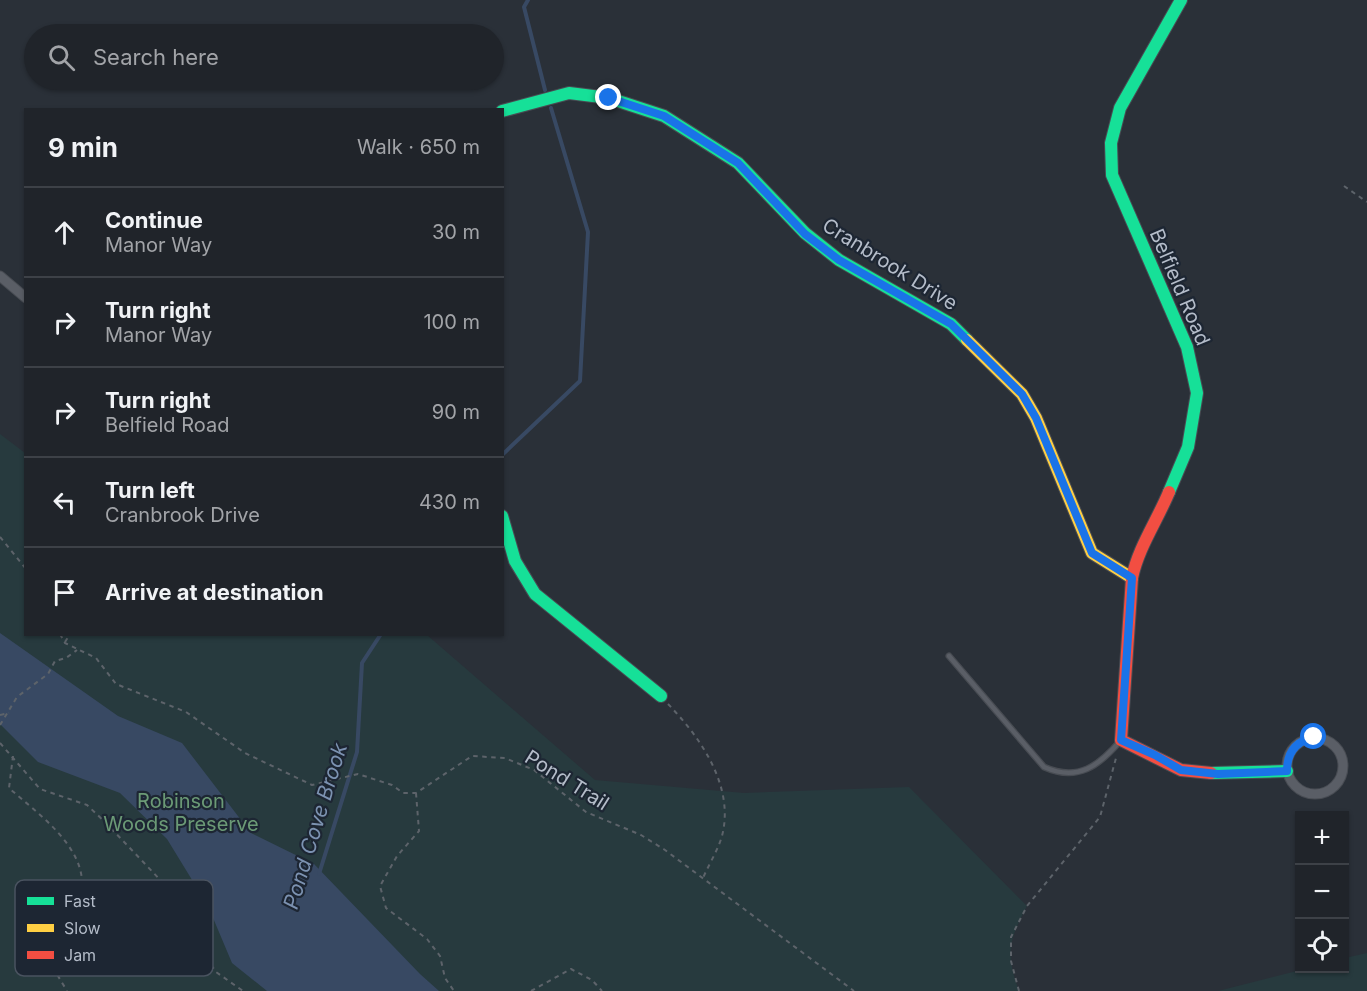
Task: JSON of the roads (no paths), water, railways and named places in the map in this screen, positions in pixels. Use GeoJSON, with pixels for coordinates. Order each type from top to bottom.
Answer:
{"type":"FeatureCollection","features":[{"type":"Feature","properties":{"kind":"street","name":"Belfield Road"},"geometry":{"type":"LineString","coordinates":[[1121,740],[1132,578],[1136,558],[1155,525],[1188,447],[1197,393],[1187,347],[1112,175],[1111,143],[1120,108],[1181,0]]}},
{"type":"Feature","properties":{"kind":"street","name":"Cranbrook Drive"},"geometry":{"type":"LineString","coordinates":[[504,110],[569,93],[609,98],[664,116],[738,163],[805,234],[839,260],[951,324],[1022,394],[1036,418],[1092,553],[1132,578]]}},
{"type":"Feature","properties":{"kind":"street"},"geometry":{"type":"LineString","coordinates":[[0,276],[24,296]]}},
{"type":"Feature","properties":{"kind":"street"},"geometry":{"type":"LineString","coordinates":[[504,524],[514,561],[536,594],[661,696]]}},
{"type":"Feature","properties":{"kind":"street"},"geometry":{"type":"LineString","coordinates":[[1305,739],[1324,739],[1332,743],[1343,759],[1342,777],[1330,790],[1322,794],[1304,792],[1290,780],[1287,771],[1290,752],[1305,739]]}},
{"type":"Feature","properties":{"kind":"street"},"geometry":{"type":"LineString","coordinates":[[1121,740],[1181,770],[1218,774],[1287,771]]}},
{"type":"Feature","properties":{"kind":"lane"},"geometry":{"type":"LineString","coordinates":[[949,656],[1044,767],[1061,774],[1082,771],[1107,757],[1121,740]]}},
{"type":"Feature","properties":{"kind":"water"},"geometry":{"type":"Polygon","coordinates":[[[0,633],[118,716],[182,743],[251,833],[314,864],[439,991],[267,991],[232,963],[213,918],[213,880],[192,880],[167,839],[120,793],[38,762],[0,724],[0,633]]]}},
{"type":"Feature","properties":{"kind":"waterway","name":"Pond Cove Brook"},"geometry":{"type":"LineString","coordinates":[[528,0],[524,7],[545,90]]}},
{"type":"Feature","properties":{"kind":"waterway","name":"Pond Cove Brook"},"geometry":{"type":"LineString","coordinates":[[504,453],[580,381],[588,232],[551,108]]}},
{"type":"Feature","properties":{"kind":"waterway","name":"Pond Cove Brook"},"geometry":{"type":"LineString","coordinates":[[319,874],[357,752],[362,663],[380,636]]}},
{"type":"Feature","properties":{"kind":"park label","name":"Robinson Woods Preserve"},"geometry":{"type":"Point","coordinates":[181,812]}}]}
